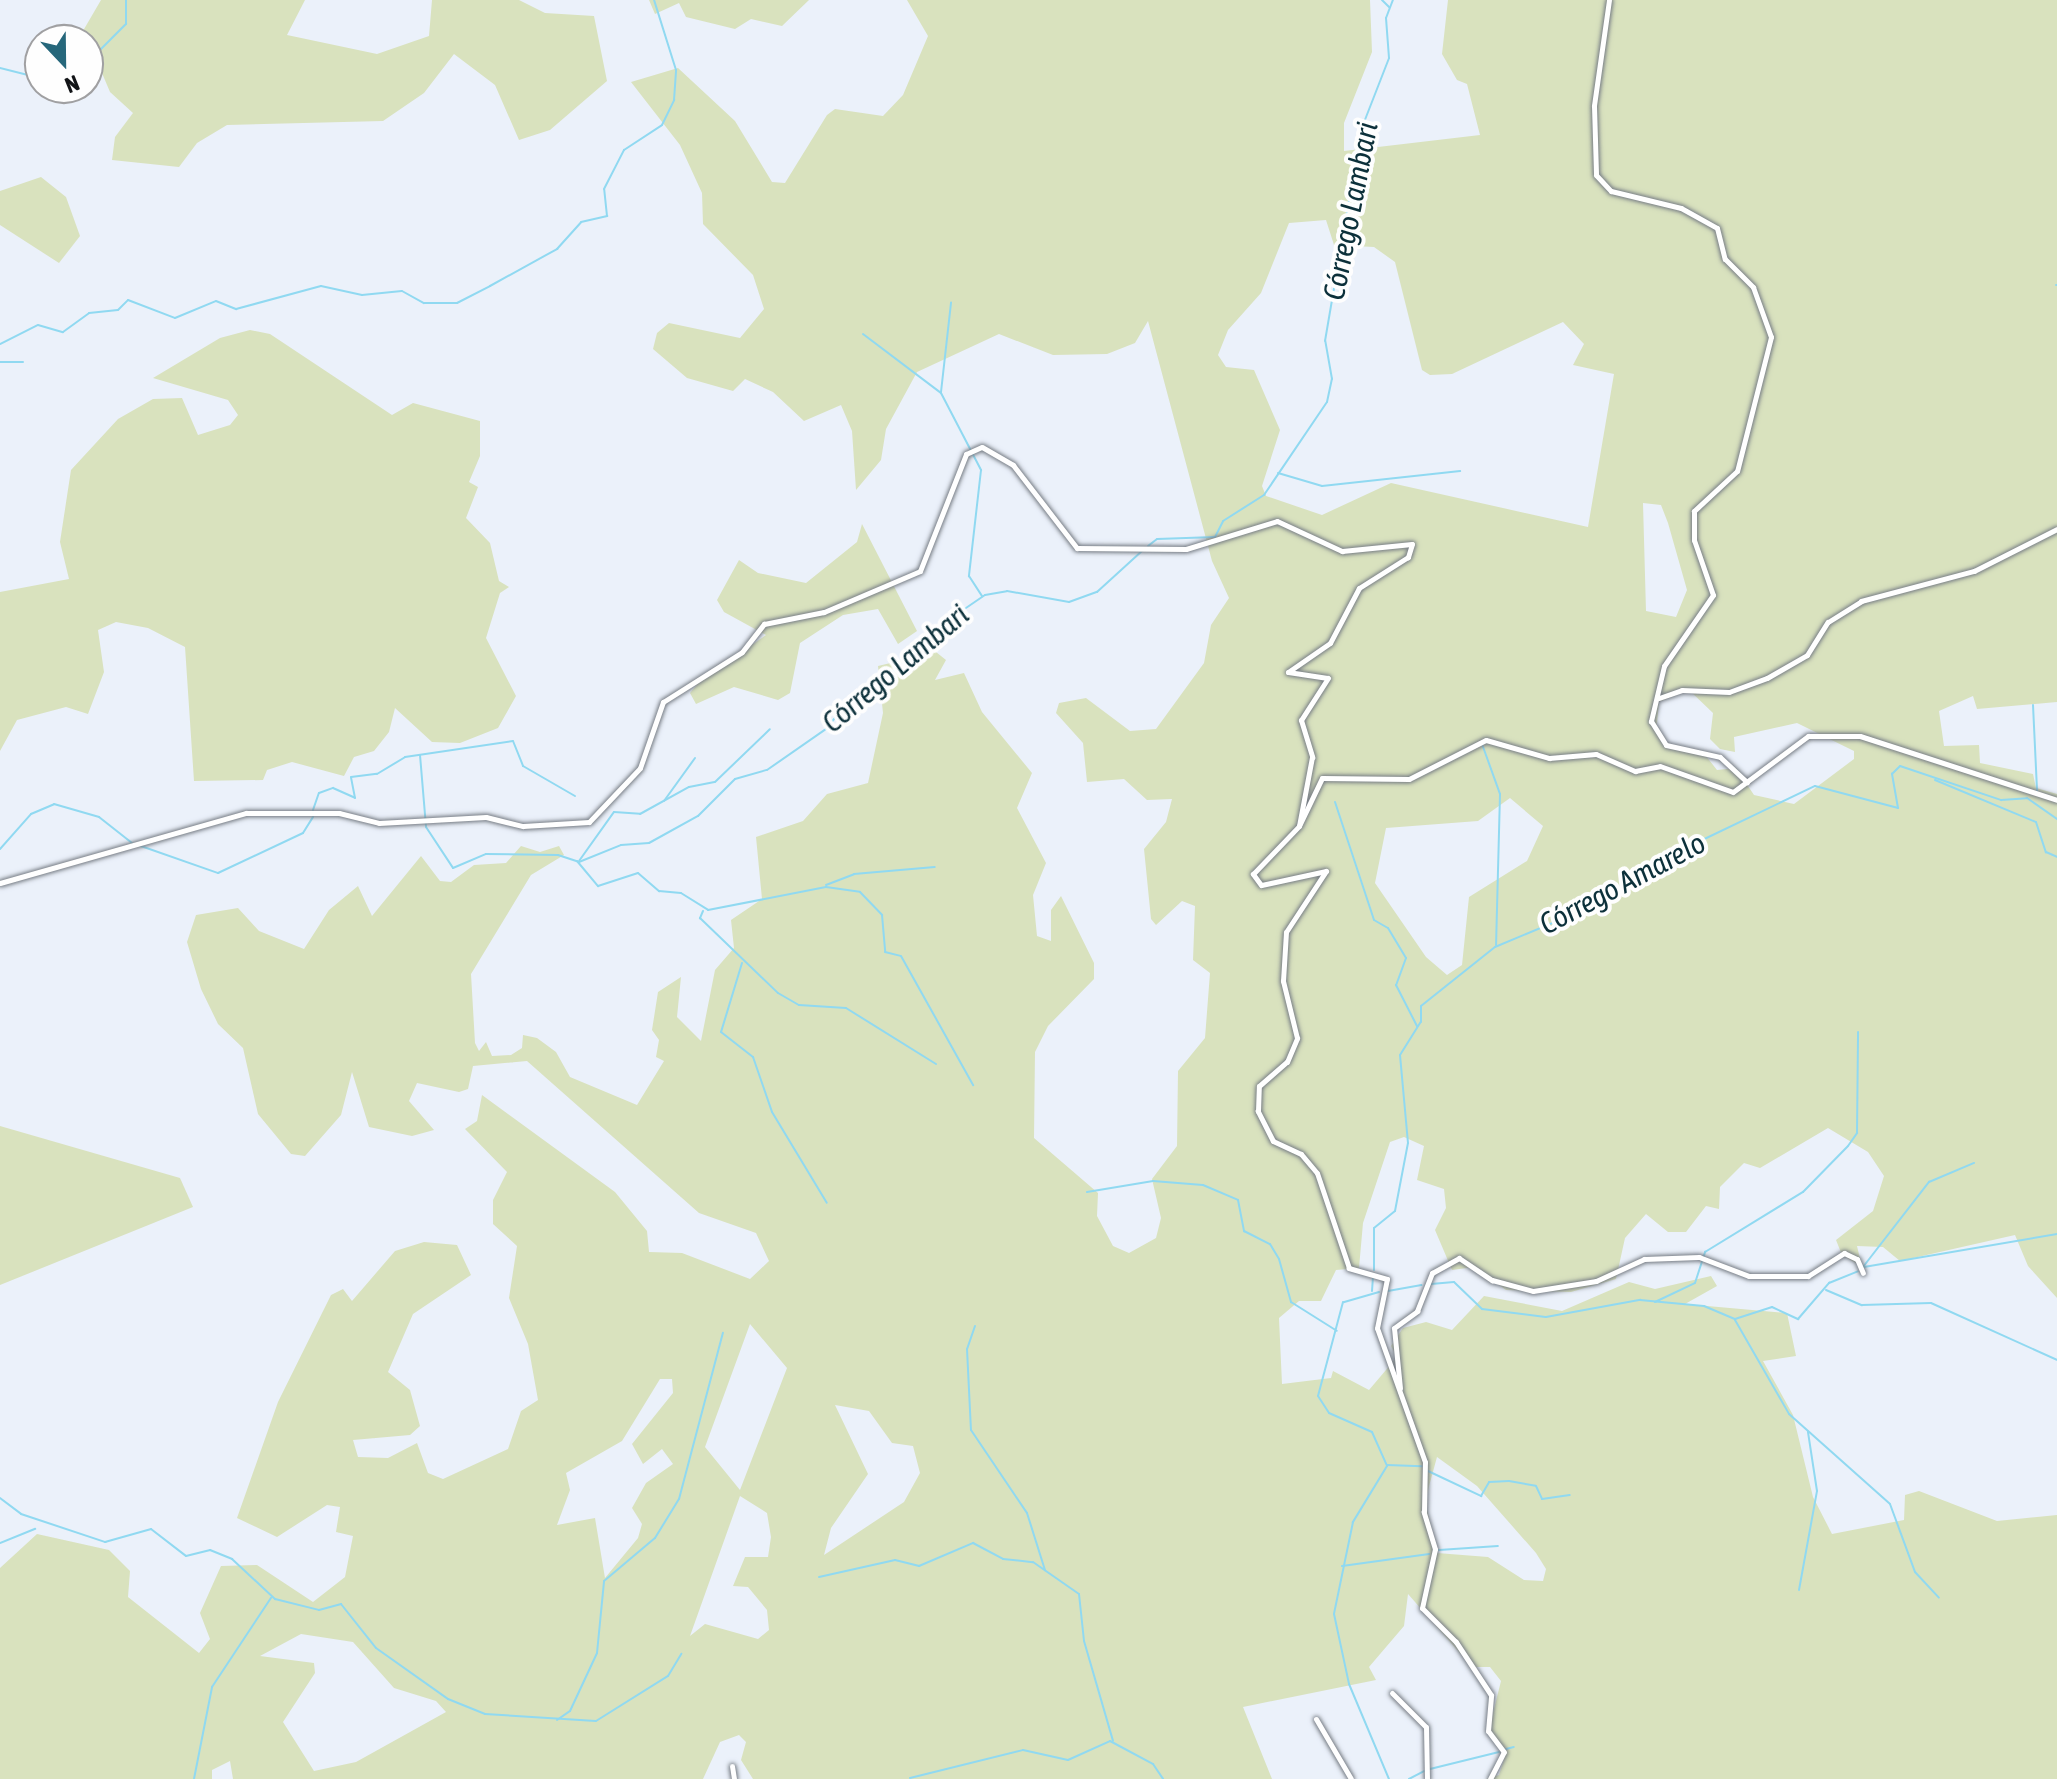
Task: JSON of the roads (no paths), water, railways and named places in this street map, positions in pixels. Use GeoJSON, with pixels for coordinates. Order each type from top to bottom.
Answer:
{"type":"FeatureCollection","features":[{"type":"Feature","properties":{"kind":"street"},"geometry":{"type":"LineString","coordinates":[[1609,0],[1594,106],[1596,175],[1611,191],[1681,208],[1717,228],[1725,259],[1753,287],[1771,337],[1737,471],[1694,511],[1694,540],[1713,595],[1664,666],[1651,721],[1659,739],[1720,757],[1747,782]]}},
{"type":"Feature","properties":{"kind":"street"},"geometry":{"type":"LineString","coordinates":[[0,883],[246,813],[339,813],[379,823],[486,817],[523,826],[589,822],[640,768],[663,702],[742,652],[764,624],[824,612],[920,571],[966,454],[982,447],[1013,465],[1077,548],[1186,549],[1277,521],[1342,551],[1412,544],[1408,557],[1351,598],[1330,643],[1288,672],[1328,678],[1301,720],[1312,757],[1299,826]]}},
{"type":"Feature","properties":{"kind":"street"},"geometry":{"type":"LineString","coordinates":[[1658,698],[1682,690],[1723,694],[1767,678],[1807,655],[1828,622],[1861,601],[1974,571],[2057,529]]}},
{"type":"Feature","properties":{"kind":"street"},"geometry":{"type":"LineString","coordinates":[[1490,1779],[1504,1752],[1488,1731],[1491,1695],[1456,1642],[1422,1608],[1434,1542],[1424,1512],[1425,1462],[1377,1328],[1387,1279],[1349,1268],[1317,1173],[1301,1154],[1273,1141],[1258,1111],[1259,1086],[1287,1062],[1297,1038],[1283,981],[1286,932],[1326,871],[1261,885],[1252,879],[1299,826],[1322,778],[1409,779],[1486,740],[1549,758],[1596,754],[1635,771],[1660,766],[1726,792],[1747,782],[1795,742],[1821,733],[1875,740],[2057,800]]}},
{"type":"Feature","properties":{"kind":"street"},"geometry":{"type":"LineString","coordinates":[[1400,1389],[1394,1328],[1417,1311],[1432,1273],[1459,1258],[1492,1280],[1533,1291],[1596,1281],[1644,1259],[1699,1257],[1749,1276],[1808,1276],[1844,1253],[1857,1259],[1863,1273]]}},
{"type":"Feature","properties":{"kind":"street"},"geometry":{"type":"LineString","coordinates":[[1392,1693],[1426,1727],[1427,1779]]}},
{"type":"Feature","properties":{"kind":"street"},"geometry":{"type":"LineString","coordinates":[[1316,1719],[1351,1779]]}},
{"type":"Feature","properties":{"kind":"street"},"geometry":{"type":"LineString","coordinates":[[732,1766],[734,1779]]}},
{"type":"Feature","properties":{"kind":"waterway"},"geometry":{"type":"LineString","coordinates":[[104,46],[126,24],[126,0]]}},
{"type":"Feature","properties":{"kind":"waterway"},"geometry":{"type":"LineString","coordinates":[[0,344],[38,325],[63,332],[89,313],[118,310],[128,300],[175,318],[216,301],[236,309],[321,286],[362,295],[402,291],[424,303],[457,303],[490,286],[557,249],[581,222],[607,216],[604,189],[624,150],[662,125],[674,100],[676,70],[654,0]]}},
{"type":"Feature","properties":{"kind":"waterway"},"geometry":{"type":"LineString","coordinates":[[1382,0],[1389,7]]}},
{"type":"Feature","properties":{"kind":"waterway","name":"Córrego Lambari"},"geometry":{"type":"LineString","coordinates":[[1148,546],[1157,539],[1215,537],[1223,521],[1264,495],[1327,402],[1332,379],[1325,341],[1361,130],[1389,58],[1386,18],[1393,0]]}},
{"type":"Feature","properties":{"kind":"waterway"},"geometry":{"type":"LineString","coordinates":[[0,68],[24,74]]}},
{"type":"Feature","properties":{"kind":"waterway"},"geometry":{"type":"LineString","coordinates":[[941,392],[951,303]]}},
{"type":"Feature","properties":{"kind":"waterway"},"geometry":{"type":"LineString","coordinates":[[863,334],[941,393],[981,470],[969,576],[982,596]]}},
{"type":"Feature","properties":{"kind":"waterway"},"geometry":{"type":"LineString","coordinates":[[0,362],[23,362]]}},
{"type":"Feature","properties":{"kind":"waterway"},"geometry":{"type":"LineString","coordinates":[[1278,473],[1322,486],[1460,471]]}},
{"type":"Feature","properties":{"kind":"waterway","name":"Córrego Lambari"},"geometry":{"type":"LineString","coordinates":[[579,862],[621,845],[649,843],[698,816],[735,779],[767,770],[826,729],[856,692],[899,668],[928,634],[985,595],[1007,591],[1069,602],[1097,592],[1143,550]]}},
{"type":"Feature","properties":{"kind":"waterway"},"geometry":{"type":"LineString","coordinates":[[2033,705],[2037,791]]}},
{"type":"Feature","properties":{"kind":"waterway"},"geometry":{"type":"LineString","coordinates":[[579,861],[614,812],[640,814],[689,787],[715,782],[770,729]]}},
{"type":"Feature","properties":{"kind":"waterway"},"geometry":{"type":"LineString","coordinates":[[313,810],[319,793],[333,788],[355,798],[351,777],[377,774],[405,757],[513,741],[523,766],[575,796]]}},
{"type":"Feature","properties":{"kind":"waterway"},"geometry":{"type":"LineString","coordinates":[[1482,744],[1500,794],[1496,945]]}},
{"type":"Feature","properties":{"kind":"waterway"},"geometry":{"type":"LineString","coordinates":[[420,755],[426,827],[453,868],[486,854],[558,855],[577,861],[598,886],[638,873],[659,891],[681,893],[708,910],[826,887],[860,892],[882,915],[885,952],[901,956],[973,1085]]}},
{"type":"Feature","properties":{"kind":"waterway"},"geometry":{"type":"LineString","coordinates":[[664,801],[695,758]]}},
{"type":"Feature","properties":{"kind":"waterway","name":"Córrego Amarelo"},"geometry":{"type":"LineString","coordinates":[[1374,1270],[1374,1228],[1395,1211],[1408,1143],[1400,1055],[1421,1022],[1421,1006],[1495,947],[1593,906],[1696,843],[1815,786],[1898,808],[1892,774],[1900,766],[2001,800],[2027,798],[2057,819]]}},
{"type":"Feature","properties":{"kind":"waterway"},"geometry":{"type":"LineString","coordinates":[[1935,780],[2036,822],[2046,852],[2057,857]]}},
{"type":"Feature","properties":{"kind":"waterway"},"geometry":{"type":"LineString","coordinates":[[1335,802],[1374,920],[1388,928],[1406,958],[1396,985],[1417,1026]]}},
{"type":"Feature","properties":{"kind":"waterway","name":"Córrego Lambari"},"geometry":{"type":"LineString","coordinates":[[0,849],[31,814],[54,804],[99,817],[132,843]]}},
{"type":"Feature","properties":{"kind":"waterway","name":"Córrego Lambari"},"geometry":{"type":"LineString","coordinates":[[138,845],[218,873],[303,833],[313,817]]}},
{"type":"Feature","properties":{"kind":"waterway"},"geometry":{"type":"LineString","coordinates":[[826,885],[854,874],[935,867]]}},
{"type":"Feature","properties":{"kind":"waterway"},"geometry":{"type":"LineString","coordinates":[[703,911],[700,918],[778,993],[799,1005],[846,1008],[936,1064]]}},
{"type":"Feature","properties":{"kind":"waterway"},"geometry":{"type":"LineString","coordinates":[[742,963],[721,1032],[753,1057],[772,1112],[827,1203]]}},
{"type":"Feature","properties":{"kind":"waterway"},"geometry":{"type":"LineString","coordinates":[[1655,1302],[1695,1283],[1705,1252],[1803,1192],[1848,1146],[1857,1133],[1858,1032]]}},
{"type":"Feature","properties":{"kind":"waterway"},"geometry":{"type":"LineString","coordinates":[[1863,1267],[1929,1182],[1974,1163]]}},
{"type":"Feature","properties":{"kind":"waterway"},"geometry":{"type":"LineString","coordinates":[[1087,1192],[1153,1181],[1203,1185],[1238,1200],[1244,1231],[1270,1244],[1279,1259],[1291,1302],[1337,1331]]}},
{"type":"Feature","properties":{"kind":"waterway"},"geometry":{"type":"LineString","coordinates":[[1864,1267],[2057,1234]]}},
{"type":"Feature","properties":{"kind":"waterway"},"geometry":{"type":"LineString","coordinates":[[1431,1284],[1454,1282],[1482,1309],[1546,1317],[1640,1300],[1704,1306],[1735,1319],[1772,1307],[1798,1319],[1829,1283],[1858,1271]]}},
{"type":"Feature","properties":{"kind":"waterway","name":"Córrego Amarelo"},"geometry":{"type":"LineString","coordinates":[[1372,1291],[1373,1278]]}},
{"type":"Feature","properties":{"kind":"waterway"},"geometry":{"type":"LineString","coordinates":[[1388,1291],[1421,1285]]}},
{"type":"Feature","properties":{"kind":"waterway"},"geometry":{"type":"LineString","coordinates":[[1826,1290],[1862,1305],[1931,1303],[2057,1360]]}},
{"type":"Feature","properties":{"kind":"waterway","name":"Córrego Amarelo"},"geometry":{"type":"LineString","coordinates":[[1379,1292],[1343,1302],[1318,1396],[1329,1413],[1372,1432],[1387,1466],[1353,1522],[1334,1614],[1349,1684],[1389,1779]]}},
{"type":"Feature","properties":{"kind":"waterway"},"geometry":{"type":"LineString","coordinates":[[1735,1320],[1789,1414],[1890,1504],[1915,1572],[1939,1598]]}},
{"type":"Feature","properties":{"kind":"waterway"},"geometry":{"type":"LineString","coordinates":[[975,1326],[967,1349],[971,1430],[1027,1513],[1045,1570]]}},
{"type":"Feature","properties":{"kind":"waterway"},"geometry":{"type":"LineString","coordinates":[[557,1720],[570,1711],[597,1653],[604,1581],[655,1538],[679,1499],[723,1333]]}},
{"type":"Feature","properties":{"kind":"waterway"},"geometry":{"type":"LineString","coordinates":[[1799,1590],[1817,1491],[1808,1432]]}},
{"type":"Feature","properties":{"kind":"waterway"},"geometry":{"type":"LineString","coordinates":[[1387,1465],[1422,1466]]}},
{"type":"Feature","properties":{"kind":"waterway"},"geometry":{"type":"LineString","coordinates":[[1428,1471],[1481,1496],[1489,1482],[1509,1481],[1536,1486],[1542,1499],[1570,1495]]}},
{"type":"Feature","properties":{"kind":"waterway"},"geometry":{"type":"LineString","coordinates":[[0,1498],[21,1514],[105,1542],[151,1529],[186,1556],[210,1550],[232,1559],[275,1599],[319,1610],[341,1604],[376,1648],[448,1699],[485,1714],[596,1721],[668,1676],[681,1654]]}},
{"type":"Feature","properties":{"kind":"waterway"},"geometry":{"type":"LineString","coordinates":[[0,1543],[35,1529]]}},
{"type":"Feature","properties":{"kind":"waterway"},"geometry":{"type":"LineString","coordinates":[[819,1577],[895,1560],[919,1566],[973,1543],[1003,1559],[1033,1562],[1079,1594],[1084,1641],[1113,1741]]}},
{"type":"Feature","properties":{"kind":"waterway"},"geometry":{"type":"LineString","coordinates":[[1439,1550],[1498,1546]]}},
{"type":"Feature","properties":{"kind":"waterway"},"geometry":{"type":"LineString","coordinates":[[1342,1566],[1429,1554]]}},
{"type":"Feature","properties":{"kind":"waterway"},"geometry":{"type":"LineString","coordinates":[[194,1779],[212,1687],[271,1598]]}},
{"type":"Feature","properties":{"kind":"waterway"},"geometry":{"type":"LineString","coordinates":[[910,1778],[1023,1750],[1068,1760],[1110,1741],[1153,1764],[1163,1779]]}},
{"type":"Feature","properties":{"kind":"waterway"},"geometry":{"type":"LineString","coordinates":[[1506,1749],[1514,1747]]}},
{"type":"Feature","properties":{"kind":"waterway"},"geometry":{"type":"LineString","coordinates":[[1430,1769],[1499,1752]]}},
{"type":"Feature","properties":{"kind":"waterway"},"geometry":{"type":"LineString","coordinates":[[1409,1779],[1424,1771]]}}]}
